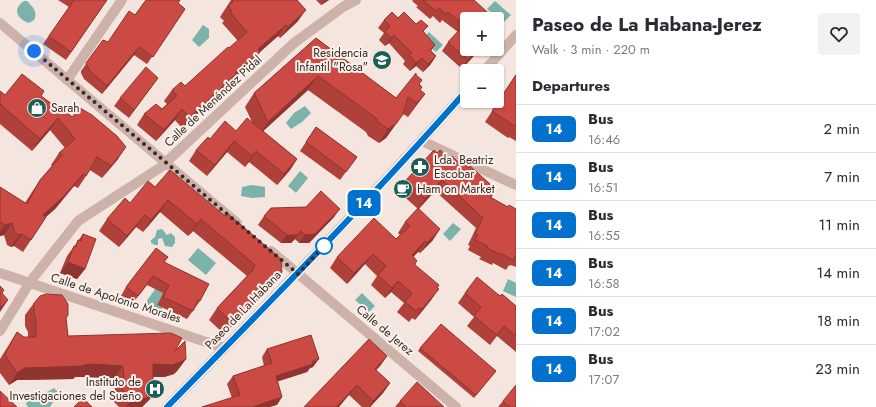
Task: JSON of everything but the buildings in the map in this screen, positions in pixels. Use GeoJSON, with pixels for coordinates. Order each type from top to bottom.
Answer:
{"type":"FeatureCollection","features":[{"type":"Feature","properties":{"kind":"street"},"geometry":{"type":"LineString","coordinates":[[68,80],[122,0]]}},
{"type":"Feature","properties":{"kind":"street","name":"Calle de Menéndez Pidal"},"geometry":{"type":"LineString","coordinates":[[0,331],[30,282],[78,221],[166,162],[294,43],[343,7],[356,0]]}},
{"type":"Feature","properties":{"kind":"street"},"geometry":{"type":"LineString","coordinates":[[0,23],[244,228]]}},
{"type":"Feature","properties":{"kind":"street"},"geometry":{"type":"LineString","coordinates":[[490,64],[516,35]]}},
{"type":"Feature","properties":{"kind":"street","name":"Paseo de La Habana"},"geometry":{"type":"LineString","coordinates":[[167,407],[298,274],[460,98]]}},
{"type":"Feature","properties":{"kind":"street"},"geometry":{"type":"LineString","coordinates":[[422,141],[516,185]]}},
{"type":"Feature","properties":{"kind":"street","name":"Calle de Jerez"},"geometry":{"type":"LineString","coordinates":[[262,244],[456,407]]}},
{"type":"Feature","properties":{"kind":"street","name":"Calle de Apolonio Morales"},"geometry":{"type":"LineString","coordinates":[[0,273],[224,348]]}},
{"type":"Feature","properties":{"kind":"water"},"geometry":{"type":"Polygon","coordinates":[[[27,1],[35,12],[34,20],[29,23],[21,19],[17,10],[20,4],[27,1]]]}},
{"type":"Feature","properties":{"kind":"water"},"geometry":{"type":"Polygon","coordinates":[[[495,1],[511,15],[504,22],[504,12],[490,12],[487,9],[495,1]]]}},
{"type":"Feature","properties":{"kind":"water"},"geometry":{"type":"Polygon","coordinates":[[[203,25],[209,29],[209,38],[199,47],[192,40],[203,25]]]}},
{"type":"Feature","properties":{"kind":"water"},"geometry":{"type":"Polygon","coordinates":[[[429,32],[443,45],[436,52],[422,40],[429,32]]]}},
{"type":"Feature","properties":{"kind":"water"},"geometry":{"type":"Polygon","coordinates":[[[305,106],[311,113],[302,122],[291,129],[286,123],[294,113],[305,106]]]}},
{"type":"Feature","properties":{"kind":"water"},"geometry":{"type":"Polygon","coordinates":[[[300,171],[308,178],[296,193],[288,186],[300,171]]]}},
{"type":"Feature","properties":{"kind":"water"},"geometry":{"type":"Polygon","coordinates":[[[252,185],[265,187],[265,197],[252,198],[241,196],[242,187],[252,185]]]}},
{"type":"Feature","properties":{"kind":"water"},"geometry":{"type":"Polygon","coordinates":[[[453,223],[461,229],[450,241],[443,234],[453,223]]]}},
{"type":"Feature","properties":{"kind":"water"},"geometry":{"type":"Polygon","coordinates":[[[162,229],[167,235],[171,233],[175,237],[175,243],[172,247],[165,246],[162,238],[158,239],[158,245],[151,243],[151,240],[155,237],[157,230],[162,229]]]}},
{"type":"Feature","properties":{"kind":"water"},"geometry":{"type":"Polygon","coordinates":[[[198,248],[216,263],[206,275],[188,260],[198,248]]]}},
{"type":"Feature","properties":{"kind":"water"},"geometry":{"type":"Polygon","coordinates":[[[508,279],[516,283],[516,297],[503,291],[508,279]]]}},
{"type":"Feature","properties":{"kind":"water"},"geometry":{"type":"Polygon","coordinates":[[[156,288],[163,293],[157,305],[163,307],[160,313],[143,306],[156,288]]]}},
{"type":"Feature","properties":{"kind":"water"},"geometry":{"type":"Polygon","coordinates":[[[362,293],[375,306],[369,312],[355,300],[362,293]]]}},
{"type":"Feature","properties":{"kind":"water"},"geometry":{"type":"Polygon","coordinates":[[[54,388],[59,393],[50,407],[28,407],[26,404],[28,400],[39,393],[42,395],[54,388]]]}},
{"type":"Feature","properties":{"kind":"bus line","name":"14"},"geometry":{"type":"LineString","coordinates":[[167,407],[298,274],[460,98]]}},
{"type":"Feature","properties":{"kind":"place","name":"Residencia Infantil \"Rosa\""},"geometry":{"type":"Point","coordinates":[382,60]}},
{"type":"Feature","properties":{"kind":"place","name":"Sarah"},"geometry":{"type":"Point","coordinates":[37,108]}},
{"type":"Feature","properties":{"kind":"place","name":"Lda. Beatriz Escobar"},"geometry":{"type":"Point","coordinates":[420,167]}},
{"type":"Feature","properties":{"kind":"place","name":"Ham on Market"},"geometry":{"type":"Point","coordinates":[403,189]}},
{"type":"Feature","properties":{"kind":"place","name":"Instituto de Investigaciones del Sueño"},"geometry":{"type":"Point","coordinates":[155,389]}},
{"type":"Feature","properties":{"kind":"route"},"geometry":{"type":"LineString","coordinates":[[34,51],[298,274],[324,246]]}}]}
